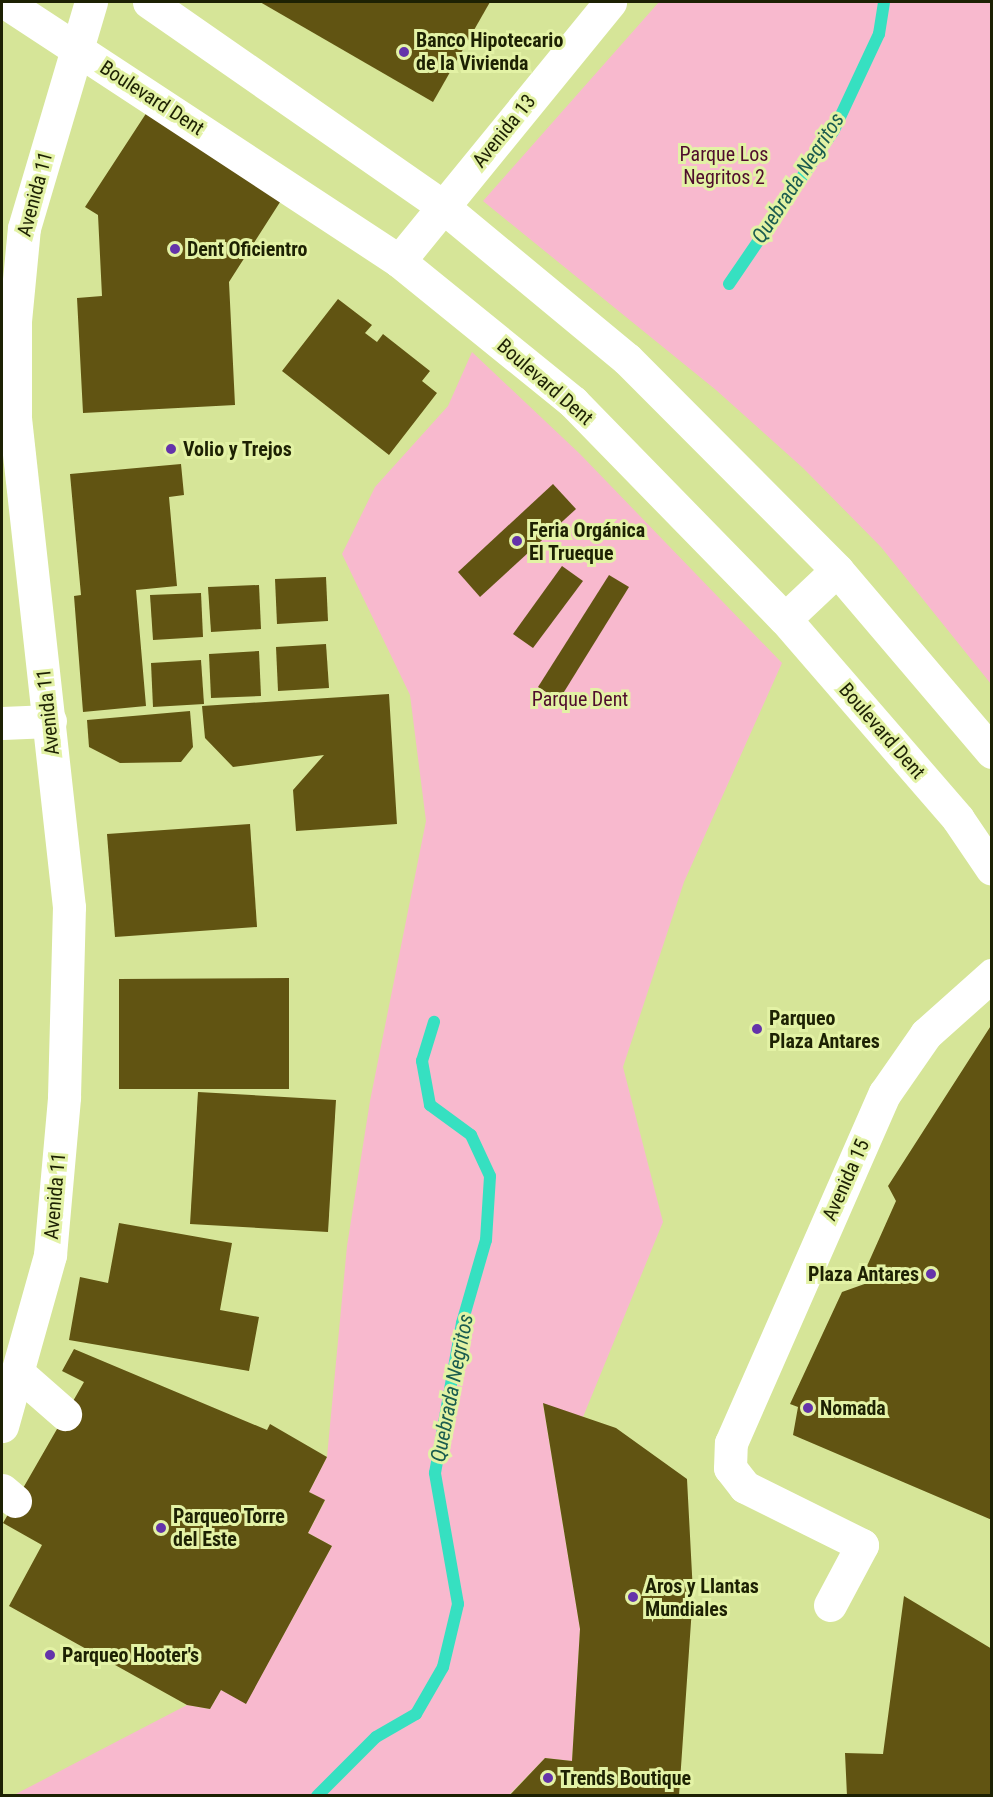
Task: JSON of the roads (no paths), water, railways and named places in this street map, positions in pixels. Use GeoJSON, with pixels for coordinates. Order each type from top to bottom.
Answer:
{"type":"FeatureCollection","features":[{"type":"Feature","properties":{"kind":"street","name":"Boulevard Dent"},"geometry":{"type":"LineString","coordinates":[[4,2],[399,261],[573,402],[785,619],[958,819],[992,869]]}},
{"type":"Feature","properties":{"kind":"street","name":"Avenida 11"},"geometry":{"type":"LineString","coordinates":[[2,1426],[50,1255],[64,1097],[69,907],[15,414],[15,321],[24,228],[91,2]]}},
{"type":"Feature","properties":{"kind":"street"},"geometry":{"type":"LineString","coordinates":[[149,2],[442,206],[627,359],[837,570],[992,752]]}},
{"type":"Feature","properties":{"kind":"street","name":"Avenida 13"},"geometry":{"type":"LineString","coordinates":[[399,261],[610,2]]}},
{"type":"Feature","properties":{"kind":"street"},"geometry":{"type":"LineString","coordinates":[[785,619],[837,570]]}},
{"type":"Feature","properties":{"kind":"street"},"geometry":{"type":"LineString","coordinates":[[2,723],[50,722]]}},
{"type":"Feature","properties":{"kind":"street","name":"Avenida 15"},"geometry":{"type":"LineString","coordinates":[[830,1605],[862,1545],[736,1479],[729,1456],[742,1414],[885,1093],[926,1034],[992,975]]}},
{"type":"Feature","properties":{"kind":"street"},"geometry":{"type":"LineString","coordinates":[[17,1372],[65,1414]]}},
{"type":"Feature","properties":{"kind":"waterway","name":"Quebrada Negritos"},"geometry":{"type":"LineString","coordinates":[[729,284],[834,130],[879,34],[884,2]]}},
{"type":"Feature","properties":{"kind":"waterway","name":"Quebrada Negritos"},"geometry":{"type":"LineString","coordinates":[[317,1796],[376,1737],[416,1714],[443,1667],[458,1604],[435,1473],[462,1323],[486,1240],[490,1176],[471,1135],[430,1105],[422,1061],[434,1022]]}},
{"type":"Feature","properties":{"kind":"place","name":"Banco Hipotecario de la Vivienda"},"geometry":{"type":"Point","coordinates":[404,52]}},
{"type":"Feature","properties":{"kind":"place","name":"Dent Oficientro"},"geometry":{"type":"Point","coordinates":[175,249]}},
{"type":"Feature","properties":{"kind":"place","name":"Volio y Trejos"},"geometry":{"type":"Point","coordinates":[171,449]}},
{"type":"Feature","properties":{"kind":"place","name":"Feria Orgánica El Trueque"},"geometry":{"type":"Point","coordinates":[517,541]}},
{"type":"Feature","properties":{"kind":"place","name":"Parqueo Plaza Antares"},"geometry":{"type":"Point","coordinates":[757,1029]}},
{"type":"Feature","properties":{"kind":"place","name":"Plaza Antares"},"geometry":{"type":"Point","coordinates":[931,1274]}},
{"type":"Feature","properties":{"kind":"place","name":"Nomada"},"geometry":{"type":"Point","coordinates":[808,1408]}},
{"type":"Feature","properties":{"kind":"place","name":"Parqueo Torre del Este"},"geometry":{"type":"Point","coordinates":[161,1528]}},
{"type":"Feature","properties":{"kind":"place","name":"Aros y Llantas Mundiales"},"geometry":{"type":"Point","coordinates":[633,1597]}},
{"type":"Feature","properties":{"kind":"place","name":"Parqueo Hooter's"},"geometry":{"type":"Point","coordinates":[50,1655]}},
{"type":"Feature","properties":{"kind":"place","name":"Trends Boutique"},"geometry":{"type":"Point","coordinates":[548,1778]}},
{"type":"Feature","properties":{"kind":"park label","name":"Parque Los Negritos 2"},"geometry":{"type":"Point","coordinates":[724,166]}},
{"type":"Feature","properties":{"kind":"park label","name":"Parque Dent"},"geometry":{"type":"Point","coordinates":[580,699]}}]}
